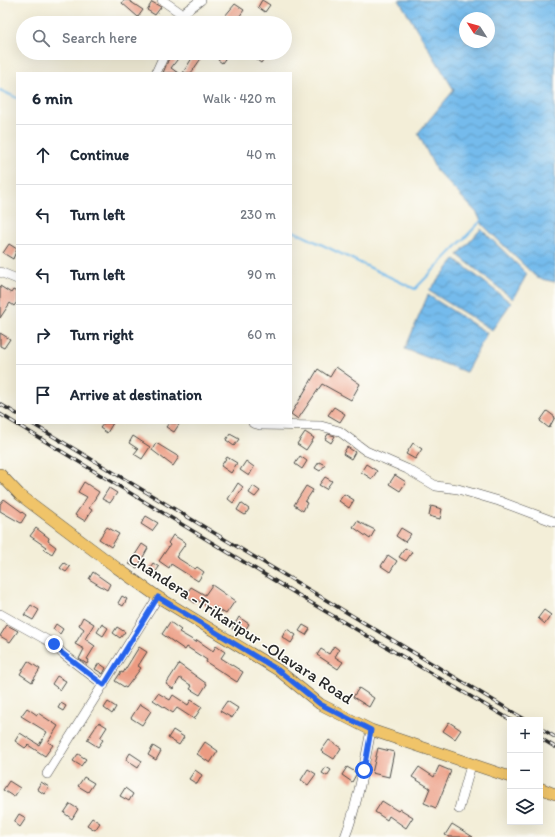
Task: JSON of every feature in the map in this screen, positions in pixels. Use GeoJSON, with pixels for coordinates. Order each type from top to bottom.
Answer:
{"type":"FeatureCollection","features":[{"type":"Feature","properties":{"kind":"main road","name":"Chandera -Trikaripur -Olavara Road"},"geometry":{"type":"LineString","coordinates":[[0,474],[20,495],[158,597],[278,670],[320,704],[371,730],[507,776]]}},
{"type":"Feature","properties":{"kind":"main road"},"geometry":{"type":"LineString","coordinates":[[542,789],[555,794]]}},
{"type":"Feature","properties":{"kind":"street"},"geometry":{"type":"LineString","coordinates":[[162,0],[177,16]]}},
{"type":"Feature","properties":{"kind":"street"},"geometry":{"type":"LineString","coordinates":[[183,16],[201,0]]}},
{"type":"Feature","properties":{"kind":"street"},"geometry":{"type":"LineString","coordinates":[[156,72],[162,60]]}},
{"type":"Feature","properties":{"kind":"street"},"geometry":{"type":"LineString","coordinates":[[0,272],[16,279]]}},
{"type":"Feature","properties":{"kind":"street"},"geometry":{"type":"LineString","coordinates":[[255,424],[260,426],[321,426],[338,431],[366,450],[407,469],[436,486],[458,488],[499,501],[555,522]]}},
{"type":"Feature","properties":{"kind":"street"},"geometry":{"type":"LineString","coordinates":[[47,774],[158,597]]}},
{"type":"Feature","properties":{"kind":"street"},"geometry":{"type":"LineString","coordinates":[[0,614],[54,644],[104,685]]}},
{"type":"Feature","properties":{"kind":"street"},"geometry":{"type":"LineString","coordinates":[[345,837],[350,824],[364,770],[371,730]]}},
{"type":"Feature","properties":{"kind":"street"},"geometry":{"type":"LineString","coordinates":[[460,809],[472,765]]}},
{"type":"Feature","properties":{"kind":"water"},"geometry":{"type":"Polygon","coordinates":[[[399,0],[555,0],[555,282],[537,278],[483,225],[477,213],[436,170],[418,133],[454,90],[399,0]]]}},
{"type":"Feature","properties":{"kind":"water"},"geometry":{"type":"Polygon","coordinates":[[[481,229],[527,274],[513,299],[458,255],[481,229]]]}},
{"type":"Feature","properties":{"kind":"water"},"geometry":{"type":"Polygon","coordinates":[[[455,259],[511,303],[492,330],[429,291],[455,259]]]}},
{"type":"Feature","properties":{"kind":"water"},"geometry":{"type":"Polygon","coordinates":[[[428,295],[487,333],[466,372],[405,349],[428,295]]]}},
{"type":"Feature","properties":{"kind":"building"},"geometry":{"type":"Polygon","coordinates":[[[124,0],[128,0],[143,10],[139,16],[137,16],[122,3],[124,0]]]}},
{"type":"Feature","properties":{"kind":"building"},"geometry":{"type":"Polygon","coordinates":[[[262,0],[270,5],[265,12],[258,7],[262,0]]]}},
{"type":"Feature","properties":{"kind":"building"},"geometry":{"type":"Polygon","coordinates":[[[152,2],[161,7],[155,15],[147,10],[152,2]]]}},
{"type":"Feature","properties":{"kind":"building"},"geometry":{"type":"Polygon","coordinates":[[[235,4],[244,10],[240,16],[225,16],[235,4]]]}},
{"type":"Feature","properties":{"kind":"building"},"geometry":{"type":"Polygon","coordinates":[[[168,60],[177,60],[171,68],[177,72],[163,72],[168,60]]]}},
{"type":"Feature","properties":{"kind":"building"},"geometry":{"type":"Polygon","coordinates":[[[191,60],[200,60],[192,72],[184,72],[191,60]]]}},
{"type":"Feature","properties":{"kind":"building"},"geometry":{"type":"Polygon","coordinates":[[[9,244],[16,248],[13,259],[3,253],[9,244]]]}},
{"type":"Feature","properties":{"kind":"building"},"geometry":{"type":"Polygon","coordinates":[[[0,286],[11,293],[13,290],[16,292],[16,303],[14,306],[10,303],[0,318],[0,286]]]}},
{"type":"Feature","properties":{"kind":"building"},"geometry":{"type":"Polygon","coordinates":[[[0,333],[10,339],[4,348],[0,346],[0,333]]]}},
{"type":"Feature","properties":{"kind":"building"},"geometry":{"type":"Polygon","coordinates":[[[336,367],[360,384],[351,400],[322,384],[298,419],[292,415],[318,369],[330,377],[336,367]]]}},
{"type":"Feature","properties":{"kind":"building"},"geometry":{"type":"Polygon","coordinates":[[[334,407],[345,414],[340,422],[328,415],[334,407]]]}},
{"type":"Feature","properties":{"kind":"building"},"geometry":{"type":"Polygon","coordinates":[[[547,411],[555,417],[549,428],[540,421],[547,411]]]}},
{"type":"Feature","properties":{"kind":"building"},"geometry":{"type":"Polygon","coordinates":[[[103,424],[112,424],[107,433],[100,428],[103,424]]]}},
{"type":"Feature","properties":{"kind":"building"},"geometry":{"type":"Polygon","coordinates":[[[168,424],[179,424],[174,432],[166,427],[168,424]]]}},
{"type":"Feature","properties":{"kind":"building"},"geometry":{"type":"Polygon","coordinates":[[[305,432],[314,438],[306,450],[297,444],[305,432]]]}},
{"type":"Feature","properties":{"kind":"building"},"geometry":{"type":"Polygon","coordinates":[[[230,434],[239,439],[234,446],[226,440],[230,434]]]}},
{"type":"Feature","properties":{"kind":"building"},"geometry":{"type":"Polygon","coordinates":[[[328,434],[335,436],[331,443],[325,439],[328,434]]]}},
{"type":"Feature","properties":{"kind":"building"},"geometry":{"type":"Polygon","coordinates":[[[133,436],[150,447],[142,459],[134,454],[138,449],[129,443],[133,436]]]}},
{"type":"Feature","properties":{"kind":"building"},"geometry":{"type":"Polygon","coordinates":[[[156,443],[179,457],[173,466],[152,450],[156,443]]]}},
{"type":"Feature","properties":{"kind":"building"},"geometry":{"type":"Polygon","coordinates":[[[413,443],[422,449],[415,459],[406,454],[413,443]]]}},
{"type":"Feature","properties":{"kind":"building"},"geometry":{"type":"Polygon","coordinates":[[[347,447],[355,452],[351,459],[343,454],[347,447]]]}},
{"type":"Feature","properties":{"kind":"building"},"geometry":{"type":"Polygon","coordinates":[[[300,456],[307,461],[302,469],[295,464],[300,456]]]}},
{"type":"Feature","properties":{"kind":"building"},"geometry":{"type":"Polygon","coordinates":[[[227,457],[237,463],[231,473],[221,466],[227,457]]]}},
{"type":"Feature","properties":{"kind":"building"},"geometry":{"type":"Polygon","coordinates":[[[246,461],[254,467],[249,476],[240,470],[246,461]]]}},
{"type":"Feature","properties":{"kind":"building"},"geometry":{"type":"Polygon","coordinates":[[[319,462],[325,465],[320,471],[315,468],[319,462]]]}},
{"type":"Feature","properties":{"kind":"building"},"geometry":{"type":"Polygon","coordinates":[[[366,464],[377,471],[372,479],[361,472],[366,464]]]}},
{"type":"Feature","properties":{"kind":"building"},"geometry":{"type":"Polygon","coordinates":[[[395,475],[406,482],[400,491],[389,484],[395,475]]]}},
{"type":"Feature","properties":{"kind":"building"},"geometry":{"type":"Polygon","coordinates":[[[325,477],[332,481],[326,489],[319,485],[325,477]]]}},
{"type":"Feature","properties":{"kind":"building"},"geometry":{"type":"Polygon","coordinates":[[[84,482],[99,492],[89,508],[92,510],[85,521],[75,515],[87,497],[78,492],[84,482]]]}},
{"type":"Feature","properties":{"kind":"building"},"geometry":{"type":"Polygon","coordinates":[[[238,483],[243,487],[233,503],[228,499],[238,483]]]}},
{"type":"Feature","properties":{"kind":"building"},"geometry":{"type":"Polygon","coordinates":[[[253,486],[260,491],[255,497],[249,493],[253,486]]]}},
{"type":"Feature","properties":{"kind":"building"},"geometry":{"type":"Polygon","coordinates":[[[306,486],[313,490],[305,502],[307,503],[303,511],[294,505],[306,486]]]}},
{"type":"Feature","properties":{"kind":"building"},"geometry":{"type":"Polygon","coordinates":[[[109,488],[117,493],[110,503],[102,499],[109,488]]]}},
{"type":"Feature","properties":{"kind":"building"},"geometry":{"type":"Polygon","coordinates":[[[344,494],[354,500],[349,508],[339,501],[344,494]]]}},
{"type":"Feature","properties":{"kind":"building"},"geometry":{"type":"Polygon","coordinates":[[[4,499],[26,515],[21,523],[0,511],[0,504],[4,499]]]}},
{"type":"Feature","properties":{"kind":"building"},"geometry":{"type":"Polygon","coordinates":[[[241,503],[249,509],[245,515],[237,510],[241,503]]]}},
{"type":"Feature","properties":{"kind":"building"},"geometry":{"type":"Polygon","coordinates":[[[431,506],[442,509],[440,519],[429,516],[431,506]]]}},
{"type":"Feature","properties":{"kind":"building"},"geometry":{"type":"Polygon","coordinates":[[[146,516],[158,523],[152,531],[141,524],[146,516]]]}},
{"type":"Feature","properties":{"kind":"building"},"geometry":{"type":"Polygon","coordinates":[[[357,521],[375,530],[370,539],[353,527],[357,521]]]}},
{"type":"Feature","properties":{"kind":"building"},"geometry":{"type":"Polygon","coordinates":[[[107,527],[119,534],[111,547],[99,539],[107,527]]]}},
{"type":"Feature","properties":{"kind":"building"},"geometry":{"type":"Polygon","coordinates":[[[36,528],[49,538],[48,541],[56,547],[52,554],[44,549],[46,547],[30,536],[36,528]]]}},
{"type":"Feature","properties":{"kind":"building"},"geometry":{"type":"Polygon","coordinates":[[[401,528],[411,534],[405,542],[396,536],[401,528]]]}},
{"type":"Feature","properties":{"kind":"building"},"geometry":{"type":"Polygon","coordinates":[[[173,535],[186,543],[176,557],[195,569],[197,567],[204,572],[198,581],[171,564],[169,568],[159,561],[170,545],[168,543],[173,535]]]}},
{"type":"Feature","properties":{"kind":"building"},"geometry":{"type":"Polygon","coordinates":[[[142,544],[148,548],[137,568],[129,564],[142,544]]]}},
{"type":"Feature","properties":{"kind":"building"},"geometry":{"type":"Polygon","coordinates":[[[405,548],[412,552],[406,561],[399,557],[405,548]]]}},
{"type":"Feature","properties":{"kind":"building"},"geometry":{"type":"Polygon","coordinates":[[[388,555],[397,561],[390,572],[381,566],[388,555]]]}},
{"type":"Feature","properties":{"kind":"building"},"geometry":{"type":"Polygon","coordinates":[[[64,563],[70,567],[66,572],[60,568],[64,563]]]}},
{"type":"Feature","properties":{"kind":"building"},"geometry":{"type":"Polygon","coordinates":[[[153,563],[159,567],[153,576],[147,572],[153,563]]]}},
{"type":"Feature","properties":{"kind":"building"},"geometry":{"type":"Polygon","coordinates":[[[93,572],[110,584],[107,590],[89,579],[93,572]]]}},
{"type":"Feature","properties":{"kind":"building"},"geometry":{"type":"Polygon","coordinates":[[[212,585],[235,601],[226,614],[213,606],[211,609],[197,600],[195,603],[185,596],[191,587],[205,595],[212,585]]]}},
{"type":"Feature","properties":{"kind":"building"},"geometry":{"type":"Polygon","coordinates":[[[122,596],[127,599],[123,606],[118,603],[122,596]]]}},
{"type":"Feature","properties":{"kind":"building"},"geometry":{"type":"Polygon","coordinates":[[[31,605],[39,610],[33,620],[24,615],[31,605]]]}},
{"type":"Feature","properties":{"kind":"building"},"geometry":{"type":"Polygon","coordinates":[[[544,610],[551,615],[545,624],[538,618],[544,610]]]}},
{"type":"Feature","properties":{"kind":"building"},"geometry":{"type":"Polygon","coordinates":[[[83,617],[94,624],[85,639],[95,646],[87,659],[89,660],[87,664],[79,659],[84,649],[75,644],[84,629],[79,625],[83,617]]]}},
{"type":"Feature","properties":{"kind":"building"},"geometry":{"type":"Polygon","coordinates":[[[239,617],[249,624],[242,635],[232,629],[239,617]]]}},
{"type":"Feature","properties":{"kind":"building"},"geometry":{"type":"Polygon","coordinates":[[[170,622],[181,630],[179,632],[196,642],[197,640],[213,651],[216,646],[225,652],[221,658],[243,672],[237,682],[206,662],[207,660],[187,647],[185,650],[162,634],[170,622]]]}},
{"type":"Feature","properties":{"kind":"building"},"geometry":{"type":"Polygon","coordinates":[[[56,624],[63,629],[60,634],[53,629],[56,624]]]}},
{"type":"Feature","properties":{"kind":"building"},"geometry":{"type":"Polygon","coordinates":[[[102,624],[108,628],[103,636],[97,632],[102,624]]]}},
{"type":"Feature","properties":{"kind":"building"},"geometry":{"type":"Polygon","coordinates":[[[7,625],[18,631],[10,642],[0,636],[7,625]]]}},
{"type":"Feature","properties":{"kind":"building"},"geometry":{"type":"Polygon","coordinates":[[[303,625],[310,629],[306,635],[299,631],[303,625]]]}},
{"type":"Feature","properties":{"kind":"building"},"geometry":{"type":"Polygon","coordinates":[[[117,627],[125,632],[120,638],[113,633],[117,627]]]}},
{"type":"Feature","properties":{"kind":"building"},"geometry":{"type":"Polygon","coordinates":[[[287,629],[296,635],[291,643],[282,637],[287,629]]]}},
{"type":"Feature","properties":{"kind":"building"},"geometry":{"type":"Polygon","coordinates":[[[334,646],[339,650],[335,657],[343,662],[338,669],[317,655],[321,649],[329,654],[334,646]]]}},
{"type":"Feature","properties":{"kind":"building"},"geometry":{"type":"Polygon","coordinates":[[[139,647],[147,652],[138,666],[141,668],[126,688],[115,681],[121,672],[123,673],[139,647]]]}},
{"type":"Feature","properties":{"kind":"building"},"geometry":{"type":"Polygon","coordinates":[[[28,661],[40,669],[32,682],[20,674],[28,661]]]}},
{"type":"Feature","properties":{"kind":"building"},"geometry":{"type":"Polygon","coordinates":[[[99,663],[106,668],[103,674],[95,669],[99,663]]]}},
{"type":"Feature","properties":{"kind":"building"},"geometry":{"type":"Polygon","coordinates":[[[179,664],[207,684],[200,695],[190,689],[192,686],[180,678],[173,689],[166,684],[179,664]]]}},
{"type":"Feature","properties":{"kind":"building"},"geometry":{"type":"Polygon","coordinates":[[[57,676],[66,681],[60,690],[52,684],[57,676]]]}},
{"type":"Feature","properties":{"kind":"building"},"geometry":{"type":"Polygon","coordinates":[[[359,688],[374,698],[369,707],[353,697],[359,688]]]}},
{"type":"Feature","properties":{"kind":"building"},"geometry":{"type":"Polygon","coordinates":[[[158,693],[170,700],[173,695],[188,705],[191,700],[202,707],[194,719],[177,708],[173,713],[153,700],[158,693]]]}},
{"type":"Feature","properties":{"kind":"building"},"geometry":{"type":"Polygon","coordinates":[[[227,701],[238,708],[232,718],[220,711],[227,701]]]}},
{"type":"Feature","properties":{"kind":"building"},"geometry":{"type":"Polygon","coordinates":[[[108,702],[116,707],[112,714],[104,708],[108,702]]]}},
{"type":"Feature","properties":{"kind":"building"},"geometry":{"type":"Polygon","coordinates":[[[61,703],[66,706],[63,711],[58,708],[61,703]]]}},
{"type":"Feature","properties":{"kind":"building"},"geometry":{"type":"Polygon","coordinates":[[[140,704],[151,711],[142,725],[131,718],[140,704]]]}},
{"type":"Feature","properties":{"kind":"building"},"geometry":{"type":"Polygon","coordinates":[[[27,708],[58,726],[48,742],[53,745],[45,756],[28,745],[25,748],[15,741],[20,733],[39,745],[47,732],[21,716],[27,708]]]}},
{"type":"Feature","properties":{"kind":"building"},"geometry":{"type":"Polygon","coordinates":[[[99,722],[107,727],[100,738],[103,740],[98,747],[87,740],[99,722]]]}},
{"type":"Feature","properties":{"kind":"building"},"geometry":{"type":"Polygon","coordinates":[[[449,722],[461,730],[455,739],[443,731],[449,722]]]}},
{"type":"Feature","properties":{"kind":"building"},"geometry":{"type":"Polygon","coordinates":[[[173,730],[184,737],[179,745],[168,738],[173,730]]]}},
{"type":"Feature","properties":{"kind":"building"},"geometry":{"type":"Polygon","coordinates":[[[329,740],[341,748],[334,759],[321,751],[329,740]]]}},
{"type":"Feature","properties":{"kind":"building"},"geometry":{"type":"Polygon","coordinates":[[[205,742],[218,751],[210,763],[197,754],[205,742]]]}},
{"type":"Feature","properties":{"kind":"building"},"geometry":{"type":"Polygon","coordinates":[[[153,746],[161,751],[156,760],[148,755],[153,746]]]}},
{"type":"Feature","properties":{"kind":"building"},"geometry":{"type":"Polygon","coordinates":[[[378,748],[394,752],[389,777],[372,773],[378,748]]]}},
{"type":"Feature","properties":{"kind":"building"},"geometry":{"type":"Polygon","coordinates":[[[130,753],[142,761],[138,768],[126,760],[130,753]]]}},
{"type":"Feature","properties":{"kind":"building"},"geometry":{"type":"Polygon","coordinates":[[[78,754],[86,759],[81,766],[73,761],[78,754]]]}},
{"type":"Feature","properties":{"kind":"building"},"geometry":{"type":"Polygon","coordinates":[[[439,766],[451,771],[436,808],[424,803],[430,788],[412,777],[419,767],[434,777],[439,766]]]}},
{"type":"Feature","properties":{"kind":"building"},"geometry":{"type":"Polygon","coordinates":[[[326,767],[331,770],[327,776],[322,773],[326,767]]]}},
{"type":"Feature","properties":{"kind":"building"},"geometry":{"type":"Polygon","coordinates":[[[347,767],[357,773],[352,782],[342,775],[347,767]]]}},
{"type":"Feature","properties":{"kind":"building"},"geometry":{"type":"Polygon","coordinates":[[[308,769],[316,774],[308,785],[301,780],[308,769]]]}},
{"type":"Feature","properties":{"kind":"building"},"geometry":{"type":"Polygon","coordinates":[[[195,770],[202,775],[197,784],[189,779],[195,770]]]}},
{"type":"Feature","properties":{"kind":"building"},"geometry":{"type":"Polygon","coordinates":[[[84,777],[94,783],[88,792],[78,786],[84,777]]]}},
{"type":"Feature","properties":{"kind":"building"},"geometry":{"type":"Polygon","coordinates":[[[9,781],[20,788],[14,797],[3,790],[9,781]]]}},
{"type":"Feature","properties":{"kind":"building"},"geometry":{"type":"Polygon","coordinates":[[[41,782],[49,787],[44,794],[37,789],[41,782]]]}},
{"type":"Feature","properties":{"kind":"building"},"geometry":{"type":"Polygon","coordinates":[[[125,788],[133,794],[129,801],[120,796],[125,788]]]}},
{"type":"Feature","properties":{"kind":"building"},"geometry":{"type":"Polygon","coordinates":[[[382,801],[398,811],[400,809],[413,817],[406,828],[389,816],[387,820],[375,812],[382,801]]]}},
{"type":"Feature","properties":{"kind":"building"},"geometry":{"type":"Polygon","coordinates":[[[70,804],[78,809],[72,819],[64,813],[70,804]]]}},
{"type":"Feature","properties":{"kind":"building"},"geometry":{"type":"Polygon","coordinates":[[[19,814],[26,818],[20,827],[14,822],[19,814]]]}},
{"type":"Feature","properties":{"kind":"building"},"geometry":{"type":"Polygon","coordinates":[[[92,818],[100,823],[95,830],[87,825],[92,818]]]}},
{"type":"Feature","properties":{"kind":"building"},"geometry":{"type":"Polygon","coordinates":[[[452,824],[473,837],[449,837],[445,835],[452,824]]]}},
{"type":"Feature","properties":{"kind":"waterway"},"geometry":{"type":"LineString","coordinates":[[0,90],[16,98]]}},
{"type":"Feature","properties":{"kind":"waterway"},"geometry":{"type":"LineString","coordinates":[[292,230],[415,289],[482,220]]}},
{"type":"Feature","properties":{"kind":"railway"},"geometry":{"type":"LineString","coordinates":[[0,404],[16,413]]}},
{"type":"Feature","properties":{"kind":"railway"},"geometry":{"type":"LineString","coordinates":[[0,414],[16,424]]}},
{"type":"Feature","properties":{"kind":"railway"},"geometry":{"type":"LineString","coordinates":[[16,424],[323,610],[507,718]]}},
{"type":"Feature","properties":{"kind":"railway"},"geometry":{"type":"LineString","coordinates":[[33,424],[521,717]]}},
{"type":"Feature","properties":{"kind":"railway"},"geometry":{"type":"LineString","coordinates":[[543,730],[555,737]]}},
{"type":"Feature","properties":{"kind":"railway"},"geometry":{"type":"LineString","coordinates":[[543,740],[555,747]]}},
{"type":"Feature","properties":{"kind":"route"},"geometry":{"type":"LineString","coordinates":[[54,644],[62,653],[104,685],[158,597],[278,670],[320,704],[371,730],[364,770]]}}]}
